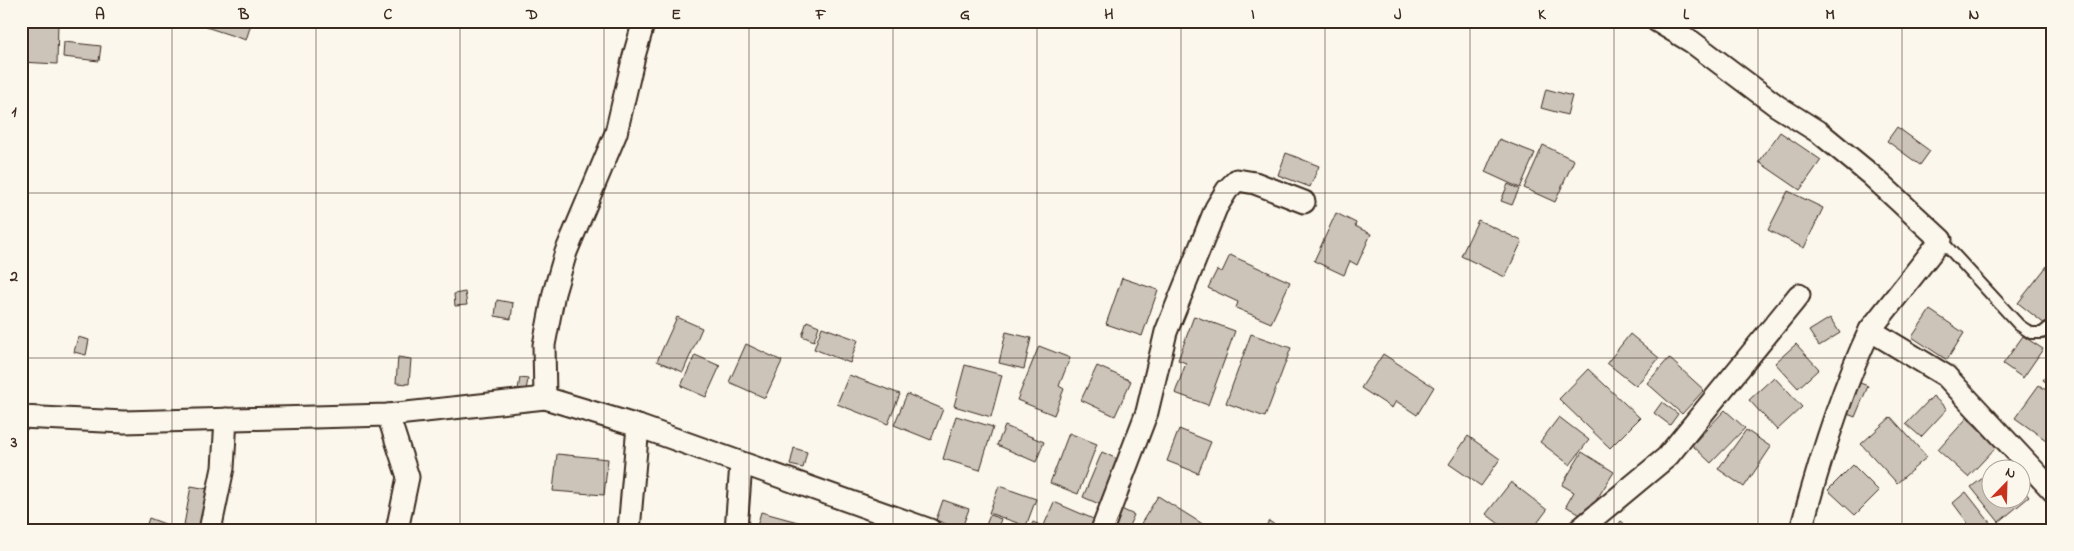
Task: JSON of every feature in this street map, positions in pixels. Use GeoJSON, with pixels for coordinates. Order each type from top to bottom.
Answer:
{"type":"FeatureCollection","features":[{"type":"Feature","properties":{"kind":"street"},"geometry":{"type":"LineString","coordinates":[[545,398],[544,345],[554,294],[566,252],[616,133],[644,21]]}},
{"type":"Feature","properties":{"kind":"street"},"geometry":{"type":"LineString","coordinates":[[1657,21],[1692,42],[1776,106],[1820,132],[1941,240],[1870,330],[1857,356],[1814,480],[1801,530]]}},
{"type":"Feature","properties":{"kind":"street"},"geometry":{"type":"LineString","coordinates":[[1102,530],[1147,412],[1166,332],[1216,208],[1227,190],[1237,180],[1255,183],[1304,202]]}},
{"type":"Feature","properties":{"kind":"street"},"geometry":{"type":"LineString","coordinates":[[1579,530],[1667,457],[1799,295]]}},
{"type":"Feature","properties":{"kind":"street"},"geometry":{"type":"LineString","coordinates":[[1870,330],[1946,376],[2053,491]]}},
{"type":"Feature","properties":{"kind":"street"},"geometry":{"type":"LineString","coordinates":[[21,417],[124,422],[388,415],[545,398],[638,426],[930,530]]}},
{"type":"Feature","properties":{"kind":"street"},"geometry":{"type":"LineString","coordinates":[[388,415],[408,477],[396,530]]}},
{"type":"Feature","properties":{"kind":"street"},"geometry":{"type":"LineString","coordinates":[[210,530],[223,468],[226,420]]}},
{"type":"Feature","properties":{"kind":"street"},"geometry":{"type":"LineString","coordinates":[[629,530],[638,426]]}},
{"type":"Feature","properties":{"kind":"street"},"geometry":{"type":"LineString","coordinates":[[736,530],[741,464]]}},
{"type":"Feature","properties":{"kind":"lane"},"geometry":{"type":"LineString","coordinates":[[1941,240],[2019,325],[2031,333],[2042,333],[2053,324]]}},
{"type":"Feature","properties":{"kind":"building"},"geometry":{"type":"Polygon","coordinates":[[[21,21],[58,21],[57,64],[21,62],[21,21]]]}},
{"type":"Feature","properties":{"kind":"building"},"geometry":{"type":"Polygon","coordinates":[[[208,21],[252,21],[246,40],[206,27],[208,21]]]}},
{"type":"Feature","properties":{"kind":"building"},"geometry":{"type":"Polygon","coordinates":[[[64,42],[101,46],[99,61],[63,57],[64,42]]]}},
{"type":"Feature","properties":{"kind":"building"},"geometry":{"type":"Polygon","coordinates":[[[1546,89],[1572,96],[1567,115],[1541,108],[1546,89]]]}},
{"type":"Feature","properties":{"kind":"building"},"geometry":{"type":"Polygon","coordinates":[[[1897,127],[1930,151],[1920,165],[1887,141],[1897,127]]]}},
{"type":"Feature","properties":{"kind":"building"},"geometry":{"type":"Polygon","coordinates":[[[1780,132],[1821,160],[1800,190],[1759,162],[1780,132]]]}},
{"type":"Feature","properties":{"kind":"building"},"geometry":{"type":"Polygon","coordinates":[[[1499,139],[1535,153],[1520,188],[1485,172],[1499,139]]]}},
{"type":"Feature","properties":{"kind":"building"},"geometry":{"type":"Polygon","coordinates":[[[1543,145],[1574,160],[1555,202],[1524,188],[1543,145]]]}},
{"type":"Feature","properties":{"kind":"building"},"geometry":{"type":"Polygon","coordinates":[[[1286,153],[1319,166],[1310,187],[1278,175],[1286,153]]]}},
{"type":"Feature","properties":{"kind":"building"},"geometry":{"type":"Polygon","coordinates":[[[1508,184],[1519,189],[1512,205],[1501,201],[1508,184]]]}},
{"type":"Feature","properties":{"kind":"building"},"geometry":{"type":"Polygon","coordinates":[[[1788,191],[1823,208],[1804,248],[1768,230],[1788,191]]]}},
{"type":"Feature","properties":{"kind":"building"},"geometry":{"type":"Polygon","coordinates":[[[1336,213],[1356,223],[1355,226],[1371,234],[1357,265],[1350,261],[1344,275],[1314,261],[1336,213]]]}},
{"type":"Feature","properties":{"kind":"building"},"geometry":{"type":"Polygon","coordinates":[[[1478,220],[1522,241],[1505,277],[1461,256],[1478,220]]]}},
{"type":"Feature","properties":{"kind":"building"},"geometry":{"type":"Polygon","coordinates":[[[1230,255],[1290,282],[1271,323],[1236,308],[1238,302],[1208,288],[1217,270],[1222,272],[1230,255]]]}},
{"type":"Feature","properties":{"kind":"building"},"geometry":{"type":"Polygon","coordinates":[[[2047,266],[2053,270],[2053,317],[2046,325],[2018,303],[2047,266]]]}},
{"type":"Feature","properties":{"kind":"building"},"geometry":{"type":"Polygon","coordinates":[[[1122,278],[1158,290],[1142,336],[1106,324],[1122,278]]]}},
{"type":"Feature","properties":{"kind":"building"},"geometry":{"type":"Polygon","coordinates":[[[465,292],[467,305],[455,306],[454,294],[465,292]]]}},
{"type":"Feature","properties":{"kind":"building"},"geometry":{"type":"Polygon","coordinates":[[[497,300],[513,303],[511,319],[495,316],[497,300]]]}},
{"type":"Feature","properties":{"kind":"building"},"geometry":{"type":"Polygon","coordinates":[[[1930,310],[1964,333],[1947,360],[1912,337],[1930,310]]]}},
{"type":"Feature","properties":{"kind":"building"},"geometry":{"type":"Polygon","coordinates":[[[1194,316],[1235,331],[1208,405],[1175,393],[1186,363],[1178,360],[1194,316]]]}},
{"type":"Feature","properties":{"kind":"building"},"geometry":{"type":"Polygon","coordinates":[[[677,317],[702,328],[683,372],[657,361],[677,317]]]}},
{"type":"Feature","properties":{"kind":"building"},"geometry":{"type":"Polygon","coordinates":[[[1830,318],[1840,333],[1819,346],[1809,331],[1830,318]]]}},
{"type":"Feature","properties":{"kind":"building"},"geometry":{"type":"Polygon","coordinates":[[[807,321],[819,326],[814,341],[802,336],[807,321]]]}},
{"type":"Feature","properties":{"kind":"building"},"geometry":{"type":"Polygon","coordinates":[[[822,327],[858,340],[850,363],[814,349],[822,327]]]}},
{"type":"Feature","properties":{"kind":"building"},"geometry":{"type":"Polygon","coordinates":[[[1006,332],[1031,338],[1024,369],[999,363],[1006,332]]]}},
{"type":"Feature","properties":{"kind":"building"},"geometry":{"type":"Polygon","coordinates":[[[1251,334],[1291,348],[1265,417],[1226,403],[1251,334]]]}},
{"type":"Feature","properties":{"kind":"building"},"geometry":{"type":"Polygon","coordinates":[[[1630,334],[1659,358],[1636,386],[1607,363],[1630,334]]]}},
{"type":"Feature","properties":{"kind":"building"},"geometry":{"type":"Polygon","coordinates":[[[2023,336],[2043,349],[2023,378],[2003,364],[2023,336]]]}},
{"type":"Feature","properties":{"kind":"building"},"geometry":{"type":"Polygon","coordinates":[[[78,337],[89,340],[86,355],[74,352],[78,337]]]}},
{"type":"Feature","properties":{"kind":"building"},"geometry":{"type":"Polygon","coordinates":[[[746,344],[782,361],[765,398],[729,382],[746,344]]]}},
{"type":"Feature","properties":{"kind":"building"},"geometry":{"type":"Polygon","coordinates":[[[1796,344],[1819,369],[1798,388],[1775,363],[1796,344]]]}},
{"type":"Feature","properties":{"kind":"building"},"geometry":{"type":"Polygon","coordinates":[[[1039,346],[1070,358],[1059,386],[1064,389],[1054,415],[1017,400],[1039,346]]]}},
{"type":"Feature","properties":{"kind":"building"},"geometry":{"type":"Polygon","coordinates":[[[1383,354],[1434,387],[1417,415],[1396,401],[1392,408],[1361,388],[1383,354]]]}},
{"type":"Feature","properties":{"kind":"building"},"geometry":{"type":"Polygon","coordinates":[[[695,355],[720,366],[706,397],[681,386],[695,355]]]}},
{"type":"Feature","properties":{"kind":"building"},"geometry":{"type":"Polygon","coordinates":[[[398,357],[411,359],[409,384],[396,383],[398,357]]]}},
{"type":"Feature","properties":{"kind":"building"},"geometry":{"type":"Polygon","coordinates":[[[1669,358],[1704,390],[1682,414],[1647,383],[1669,358]]]}},
{"type":"Feature","properties":{"kind":"building"},"geometry":{"type":"Polygon","coordinates":[[[965,365],[1002,375],[991,417],[954,406],[965,365]]]}},
{"type":"Feature","properties":{"kind":"building"},"geometry":{"type":"Polygon","coordinates":[[[1097,366],[1131,381],[1115,416],[1081,400],[1097,366]]]}},
{"type":"Feature","properties":{"kind":"building"},"geometry":{"type":"Polygon","coordinates":[[[2053,367],[2053,387],[2043,380],[2053,367]]]}},
{"type":"Feature","properties":{"kind":"building"},"geometry":{"type":"Polygon","coordinates":[[[1588,369],[1640,418],[1610,448],[1559,399],[1588,369]]]}},
{"type":"Feature","properties":{"kind":"building"},"geometry":{"type":"Polygon","coordinates":[[[849,375],[900,394],[888,424],[837,404],[849,375]]]}},
{"type":"Feature","properties":{"kind":"building"},"geometry":{"type":"Polygon","coordinates":[[[1774,377],[1802,407],[1777,430],[1749,400],[1774,377]]]}},
{"type":"Feature","properties":{"kind":"building"},"geometry":{"type":"Polygon","coordinates":[[[520,378],[528,379],[525,396],[517,395],[520,378]]]}},
{"type":"Feature","properties":{"kind":"building"},"geometry":{"type":"Polygon","coordinates":[[[1852,380],[1868,386],[1855,417],[1840,411],[1852,380]]]}},
{"type":"Feature","properties":{"kind":"building"},"geometry":{"type":"Polygon","coordinates":[[[2039,385],[2053,395],[2053,445],[2015,418],[2039,385]]]}},
{"type":"Feature","properties":{"kind":"building"},"geometry":{"type":"Polygon","coordinates":[[[907,394],[943,409],[931,440],[894,425],[907,394]]]}},
{"type":"Feature","properties":{"kind":"building"},"geometry":{"type":"Polygon","coordinates":[[[1933,396],[1947,409],[1921,437],[1906,424],[1933,396]]]}},
{"type":"Feature","properties":{"kind":"building"},"geometry":{"type":"Polygon","coordinates":[[[1662,402],[1678,414],[1670,425],[1654,413],[1662,402]]]}},
{"type":"Feature","properties":{"kind":"building"},"geometry":{"type":"Polygon","coordinates":[[[1725,410],[1745,428],[1711,463],[1692,445],[1725,410]]]}},
{"type":"Feature","properties":{"kind":"building"},"geometry":{"type":"Polygon","coordinates":[[[956,416],[993,427],[980,470],[943,459],[956,416]]]}},
{"type":"Feature","properties":{"kind":"building"},"geometry":{"type":"Polygon","coordinates":[[[1559,417],[1589,440],[1570,465],[1540,442],[1559,417]]]}},
{"type":"Feature","properties":{"kind":"building"},"geometry":{"type":"Polygon","coordinates":[[[1891,417],[1927,457],[1897,483],[1861,444],[1891,417]]]}},
{"type":"Feature","properties":{"kind":"building"},"geometry":{"type":"Polygon","coordinates":[[[1967,418],[1997,446],[1986,458],[1982,458],[1982,462],[1968,477],[1938,450],[1967,418]]]}},
{"type":"Feature","properties":{"kind":"building"},"geometry":{"type":"Polygon","coordinates":[[[1005,426],[1044,442],[1036,462],[997,445],[1005,426]]]}},
{"type":"Feature","properties":{"kind":"building"},"geometry":{"type":"Polygon","coordinates":[[[1179,429],[1211,442],[1198,473],[1167,461],[1179,429]]]}},
{"type":"Feature","properties":{"kind":"building"},"geometry":{"type":"Polygon","coordinates":[[[1746,430],[1771,447],[1744,487],[1718,469],[1746,430]]]}},
{"type":"Feature","properties":{"kind":"building"},"geometry":{"type":"Polygon","coordinates":[[[1069,433],[1097,444],[1078,494],[1050,483],[1069,433]]]}},
{"type":"Feature","properties":{"kind":"building"},"geometry":{"type":"Polygon","coordinates":[[[1468,436],[1500,459],[1481,486],[1449,464],[1468,436]]]}},
{"type":"Feature","properties":{"kind":"building"},"geometry":{"type":"Polygon","coordinates":[[[794,448],[807,452],[803,468],[790,465],[794,448]]]}},
{"type":"Feature","properties":{"kind":"building"},"geometry":{"type":"Polygon","coordinates":[[[1102,452],[1119,460],[1099,504],[1083,497],[1102,452]]]}},
{"type":"Feature","properties":{"kind":"building"},"geometry":{"type":"Polygon","coordinates":[[[1582,452],[1614,472],[1585,518],[1566,506],[1574,492],[1562,485],[1582,452]]]}},
{"type":"Feature","properties":{"kind":"building"},"geometry":{"type":"Polygon","coordinates":[[[557,454],[608,459],[604,495],[553,491],[557,454]]]}},
{"type":"Feature","properties":{"kind":"building"},"geometry":{"type":"Polygon","coordinates":[[[1853,465],[1879,491],[1855,515],[1828,490],[1853,465]]]}},
{"type":"Feature","properties":{"kind":"building"},"geometry":{"type":"Polygon","coordinates":[[[1982,479],[1982,501],[1971,487],[1982,479]]]}},
{"type":"Feature","properties":{"kind":"building"},"geometry":{"type":"Polygon","coordinates":[[[1511,482],[1547,510],[1532,530],[1507,530],[1486,514],[1511,482]]]}},
{"type":"Feature","properties":{"kind":"building"},"geometry":{"type":"Polygon","coordinates":[[[191,486],[208,489],[201,528],[184,525],[191,486]]]}},
{"type":"Feature","properties":{"kind":"building"},"geometry":{"type":"Polygon","coordinates":[[[999,486],[1036,499],[1026,526],[989,513],[999,486]]]}},
{"type":"Feature","properties":{"kind":"building"},"geometry":{"type":"Polygon","coordinates":[[[1966,492],[1991,524],[1984,530],[1973,530],[1953,503],[1966,492]]]}},
{"type":"Feature","properties":{"kind":"building"},"geometry":{"type":"Polygon","coordinates":[[[1158,496],[1212,530],[1137,530],[1158,496]]]}},
{"type":"Feature","properties":{"kind":"building"},"geometry":{"type":"Polygon","coordinates":[[[943,500],[969,509],[961,530],[936,520],[943,500]]]}},
{"type":"Feature","properties":{"kind":"building"},"geometry":{"type":"Polygon","coordinates":[[[1054,502],[1098,521],[1095,530],[1042,530],[1054,502]]]}},
{"type":"Feature","properties":{"kind":"building"},"geometry":{"type":"Polygon","coordinates":[[[1117,507],[1134,515],[1127,530],[1122,530],[1109,523],[1117,507]]]}},
{"type":"Feature","properties":{"kind":"building"},"geometry":{"type":"Polygon","coordinates":[[[1988,508],[2016,508],[1999,522],[1988,508]]]}},
{"type":"Feature","properties":{"kind":"building"},"geometry":{"type":"Polygon","coordinates":[[[761,512],[805,524],[803,530],[756,530],[761,512]]]}},
{"type":"Feature","properties":{"kind":"building"},"geometry":{"type":"Polygon","coordinates":[[[990,515],[1001,519],[997,530],[984,530],[990,515]]]}},
{"type":"Feature","properties":{"kind":"building"},"geometry":{"type":"Polygon","coordinates":[[[149,518],[181,530],[145,530],[149,518]]]}},
{"type":"Feature","properties":{"kind":"building"},"geometry":{"type":"Polygon","coordinates":[[[1269,521],[1282,530],[1263,530],[1269,521]]]}},
{"type":"Feature","properties":{"kind":"building"},"geometry":{"type":"Polygon","coordinates":[[[1621,521],[1632,530],[1614,530],[1621,521]]]}},
{"type":"Feature","properties":{"kind":"building"},"geometry":{"type":"Polygon","coordinates":[[[1033,522],[1042,526],[1040,530],[1029,530],[1033,522]]]}}]}
